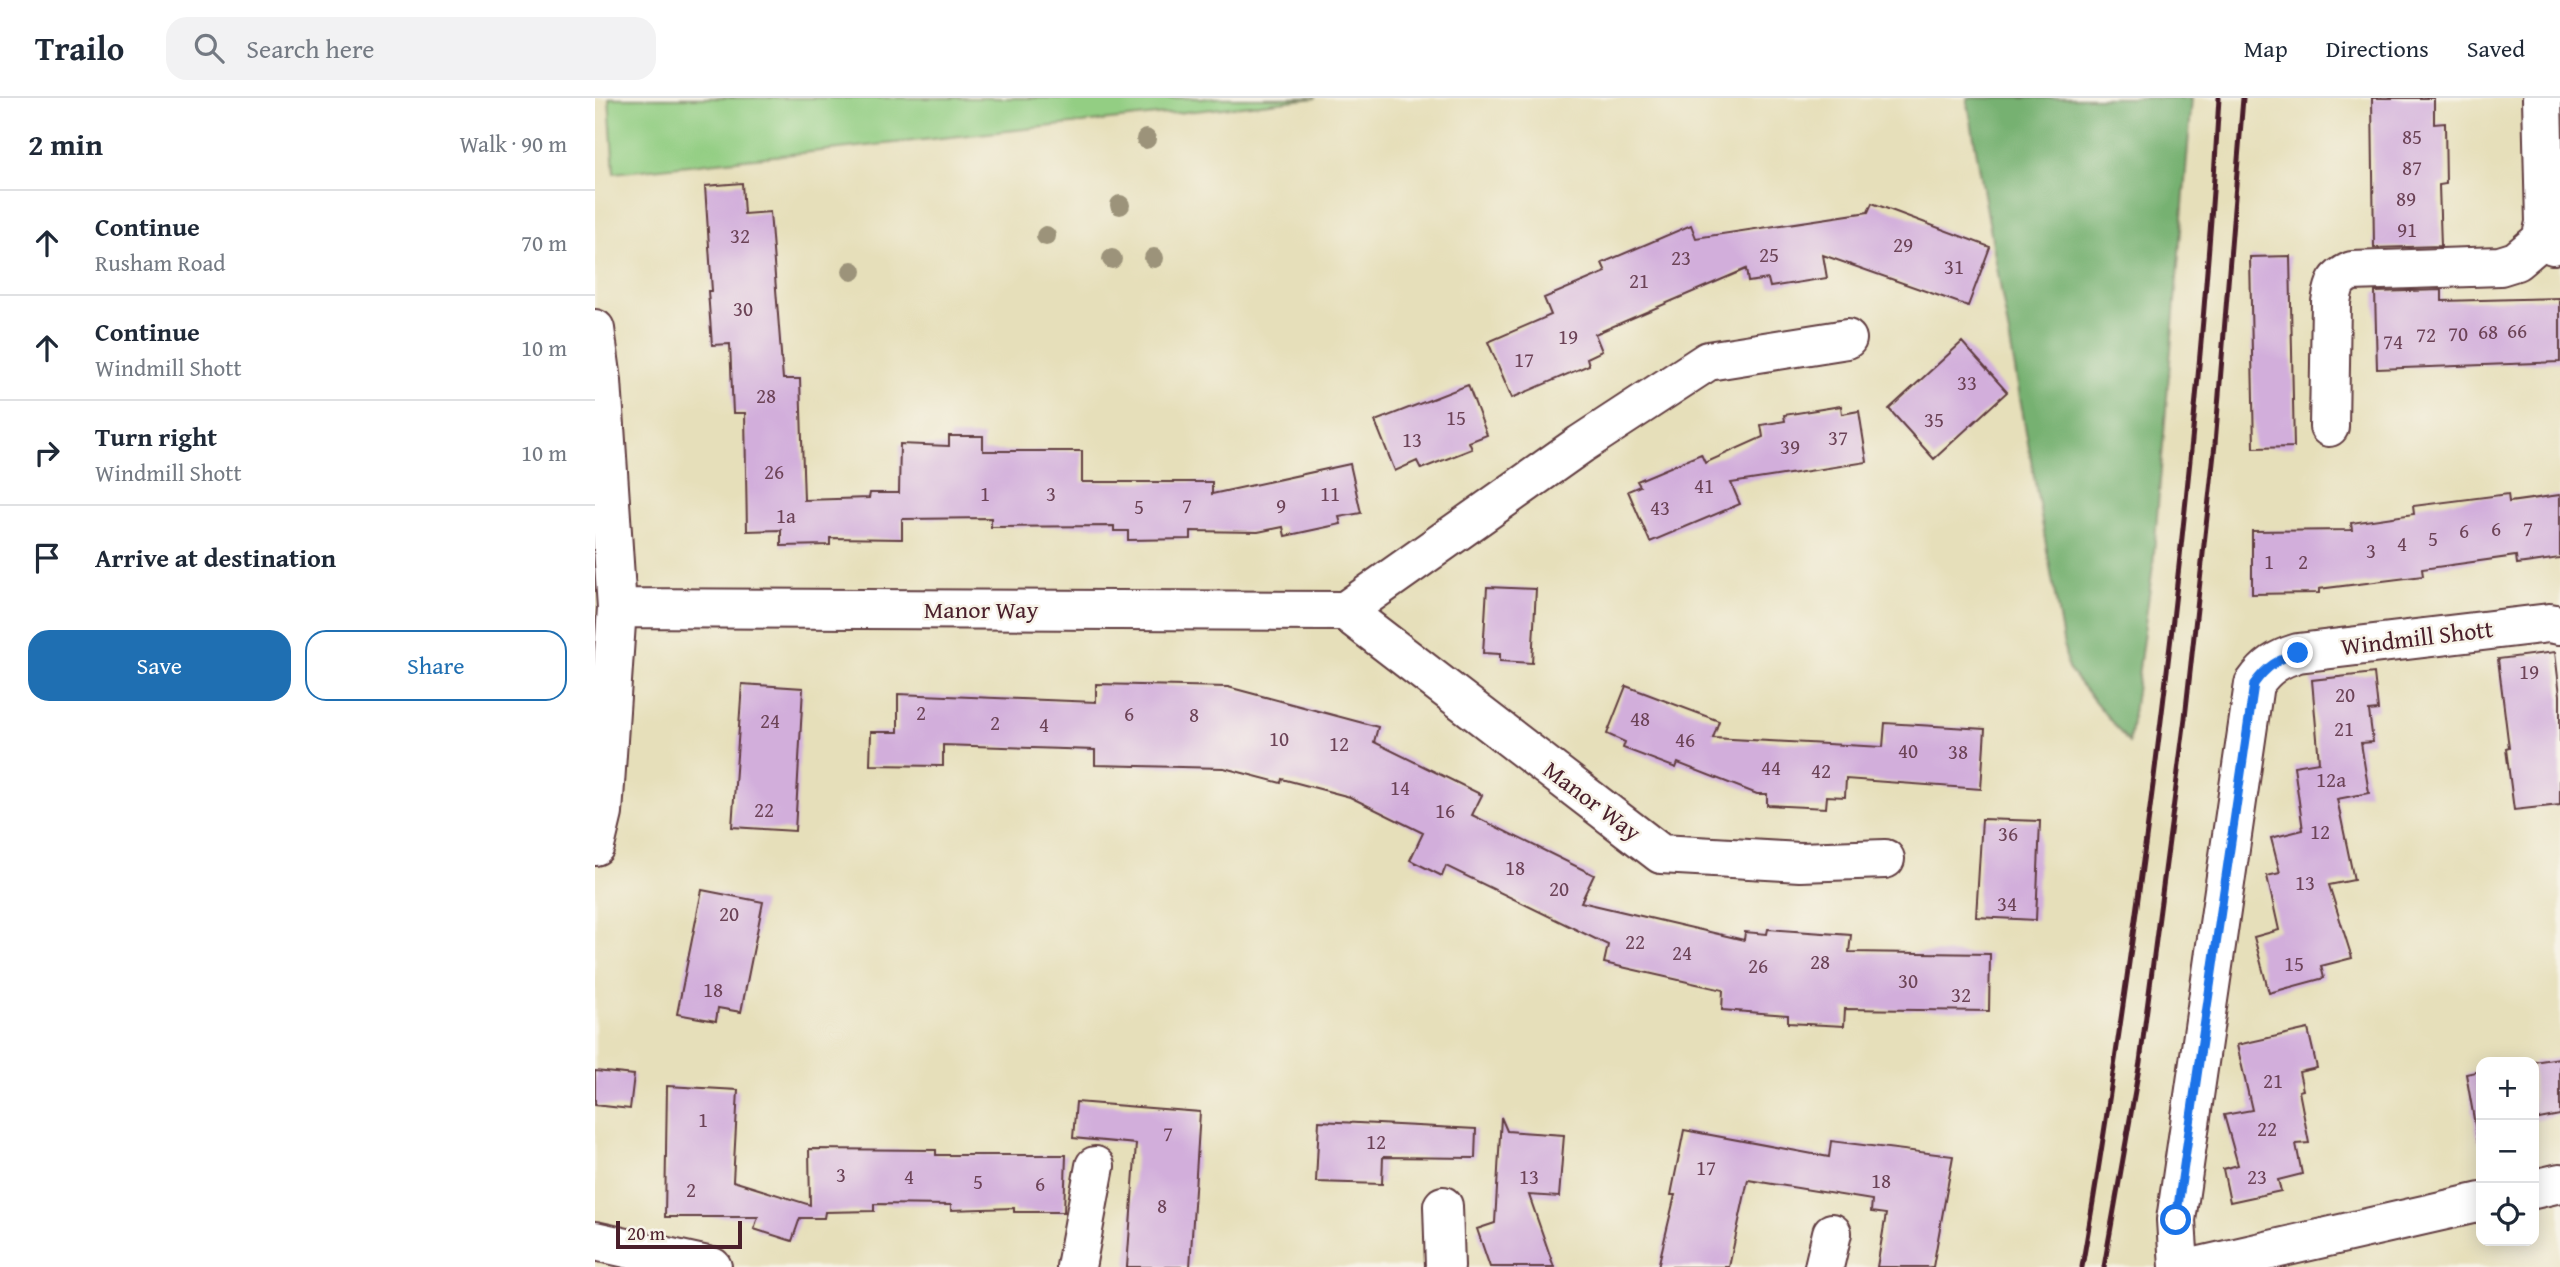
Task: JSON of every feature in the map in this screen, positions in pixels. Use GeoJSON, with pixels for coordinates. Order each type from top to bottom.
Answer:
{"type":"FeatureCollection","features":[{"type":"Feature","properties":{"kind":"street"},"geometry":{"type":"LineString","coordinates":[[2329,427],[2331,302],[2334,287],[2341,276],[2352,271],[2500,266],[2517,261],[2542,240],[2553,237],[2542,98]]}},
{"type":"Feature","properties":{"kind":"street"},"geometry":{"type":"LineString","coordinates":[[595,329],[602,381],[617,608],[603,813],[595,846]]}},
{"type":"Feature","properties":{"kind":"street"},"geometry":{"type":"LineString","coordinates":[[1345,611],[1581,444],[1707,361],[1847,340]]}},
{"type":"Feature","properties":{"kind":"street","name":"Manor Way"},"geometry":{"type":"LineString","coordinates":[[617,608],[1345,611],[1661,854],[1800,862],[1885,859]]}},
{"type":"Feature","properties":{"kind":"street","name":"Windmill Shott"},"geometry":{"type":"LineString","coordinates":[[2179,1267],[2176,1220],[2254,684],[2266,667],[2298,653],[2538,624],[2560,625]]}},
{"type":"Feature","properties":{"kind":"street"},"geometry":{"type":"LineString","coordinates":[[1076,1267],[1095,1166]]}},
{"type":"Feature","properties":{"kind":"street"},"geometry":{"type":"LineString","coordinates":[[2539,1188],[2560,1183]]}},
{"type":"Feature","properties":{"kind":"street"},"geometry":{"type":"LineString","coordinates":[[2196,1267],[2476,1203]]}},
{"type":"Feature","properties":{"kind":"street"},"geometry":{"type":"LineString","coordinates":[[1443,1206],[1445,1267]]}},
{"type":"Feature","properties":{"kind":"street"},"geometry":{"type":"LineString","coordinates":[[595,1241],[712,1267]]}},
{"type":"Feature","properties":{"kind":"green space"},"geometry":{"type":"Polygon","coordinates":[[[609,98],[1316,98],[614,173],[609,98]]]}},
{"type":"Feature","properties":{"kind":"green space"},"geometry":{"type":"Polygon","coordinates":[[[1967,98],[2192,98],[2153,565],[2129,743],[2068,669],[1967,98]]]}},
{"type":"Feature","properties":{"kind":"building"},"geometry":{"type":"Polygon","coordinates":[[[2372,98],[2434,98],[2434,124],[2445,123],[2446,184],[2439,185],[2441,246],[2374,248],[2372,98]]]}},
{"type":"Feature","properties":{"kind":"building"},"geometry":{"type":"Polygon","coordinates":[[[742,183],[744,214],[770,212],[783,379],[800,379],[804,500],[869,498],[870,493],[899,493],[900,444],[949,446],[949,436],[983,436],[983,451],[1082,451],[1082,482],[1212,482],[1212,494],[1350,464],[1361,513],[1339,517],[1341,524],[1285,536],[1283,527],[1258,532],[1191,531],[1191,539],[1128,540],[1128,531],[1114,531],[1114,526],[991,527],[991,518],[902,519],[902,539],[830,538],[830,545],[781,546],[781,530],[747,531],[745,413],[733,413],[730,344],[712,345],[708,291],[712,291],[705,186],[742,183]]]}},
{"type":"Feature","properties":{"kind":"building"},"geometry":{"type":"Polygon","coordinates":[[[1872,203],[1990,247],[1968,306],[1823,255],[1827,278],[1770,287],[1768,279],[1748,282],[1746,269],[1595,334],[1602,351],[1587,358],[1589,365],[1512,398],[1488,342],[1551,315],[1544,298],[1606,272],[1602,263],[1691,225],[1696,238],[1868,212],[1872,203]]]}},
{"type":"Feature","properties":{"kind":"building"},"geometry":{"type":"Polygon","coordinates":[[[2290,256],[2294,447],[2254,448],[2250,257],[2290,256]]]}},
{"type":"Feature","properties":{"kind":"building"},"geometry":{"type":"Polygon","coordinates":[[[2442,290],[2442,301],[2560,298],[2560,362],[2377,369],[2375,292],[2442,290]]]}},
{"type":"Feature","properties":{"kind":"building"},"geometry":{"type":"Polygon","coordinates":[[[1962,342],[2007,392],[1934,459],[1889,409],[1962,342]]]}},
{"type":"Feature","properties":{"kind":"building"},"geometry":{"type":"Polygon","coordinates":[[[1468,385],[1487,435],[1469,442],[1472,449],[1421,469],[1417,461],[1395,471],[1375,421],[1468,385]]]}},
{"type":"Feature","properties":{"kind":"building"},"geometry":{"type":"Polygon","coordinates":[[[1841,406],[1842,414],[1859,411],[1867,462],[1731,483],[1740,504],[1650,542],[1628,491],[1640,486],[1637,481],[1701,454],[1705,463],[1763,437],[1761,425],[1785,421],[1784,415],[1841,406]]]}},
{"type":"Feature","properties":{"kind":"building"},"geometry":{"type":"Polygon","coordinates":[[[2508,494],[2509,502],[2560,495],[2560,558],[2517,564],[2516,556],[2422,569],[2423,576],[2319,589],[2319,593],[2252,594],[2252,531],[2352,530],[2351,523],[2414,514],[2413,506],[2508,494]]]}},
{"type":"Feature","properties":{"kind":"building"},"geometry":{"type":"Polygon","coordinates":[[[1487,587],[1536,589],[1532,663],[1500,661],[1500,654],[1483,653],[1487,587]]]}},
{"type":"Feature","properties":{"kind":"building"},"geometry":{"type":"Polygon","coordinates":[[[2555,652],[2560,695],[2560,805],[2514,810],[2498,659],[2555,652]]]}},
{"type":"Feature","properties":{"kind":"building"},"geometry":{"type":"Polygon","coordinates":[[[2374,673],[2378,710],[2369,711],[2373,742],[2361,743],[2369,793],[2337,799],[2354,880],[2329,885],[2352,958],[2321,966],[2324,978],[2269,993],[2254,937],[2279,930],[2267,876],[2280,873],[2271,838],[2303,830],[2294,766],[2319,762],[2312,680],[2374,673]]]}},
{"type":"Feature","properties":{"kind":"building"},"geometry":{"type":"Polygon","coordinates":[[[742,684],[803,688],[795,831],[732,827],[742,684]]]}},
{"type":"Feature","properties":{"kind":"building"},"geometry":{"type":"Polygon","coordinates":[[[1096,684],[1228,687],[1378,727],[1374,742],[1482,795],[1472,815],[1594,875],[1581,902],[1744,940],[1745,932],[1767,934],[1768,929],[1851,935],[1849,952],[1990,954],[1989,1011],[1845,1009],[1844,1026],[1788,1023],[1788,1015],[1722,1010],[1723,990],[1604,963],[1608,945],[1446,866],[1442,876],[1410,860],[1423,833],[1350,797],[1282,779],[1281,783],[1224,768],[1095,765],[1095,750],[943,745],[943,766],[870,765],[871,732],[898,732],[898,694],[1096,702],[1096,684]]]}},
{"type":"Feature","properties":{"kind":"building"},"geometry":{"type":"Polygon","coordinates":[[[1626,686],[1719,721],[1713,738],[1883,747],[1885,723],[1985,729],[1981,789],[1846,779],[1845,797],[1827,796],[1826,808],[1767,805],[1767,794],[1757,794],[1678,763],[1676,768],[1623,748],[1625,742],[1607,734],[1626,686]]]}},
{"type":"Feature","properties":{"kind":"building"},"geometry":{"type":"Polygon","coordinates":[[[1982,819],[2040,821],[2036,920],[1976,917],[1982,819]]]}},
{"type":"Feature","properties":{"kind":"building"},"geometry":{"type":"Polygon","coordinates":[[[702,890],[763,902],[741,1012],[718,1008],[716,1021],[677,1014],[702,890]]]}},
{"type":"Feature","properties":{"kind":"building"},"geometry":{"type":"Polygon","coordinates":[[[2308,1029],[2317,1068],[2299,1072],[2303,1090],[2299,1091],[2309,1143],[2296,1144],[2302,1174],[2278,1180],[2281,1191],[2230,1202],[2223,1169],[2238,1165],[2224,1115],[2252,1110],[2237,1045],[2308,1029]]]}},
{"type":"Feature","properties":{"kind":"building"},"geometry":{"type":"Polygon","coordinates":[[[2560,1058],[2560,1115],[2539,1119],[2539,1061],[2560,1058]]]}},
{"type":"Feature","properties":{"kind":"building"},"geometry":{"type":"Polygon","coordinates":[[[595,1071],[634,1075],[630,1109],[595,1105],[595,1071]]]}},
{"type":"Feature","properties":{"kind":"building"},"geometry":{"type":"Polygon","coordinates":[[[2476,1072],[2476,1131],[2466,1074],[2476,1072]]]}},
{"type":"Feature","properties":{"kind":"building"},"geometry":{"type":"Polygon","coordinates":[[[667,1086],[738,1090],[733,1181],[810,1205],[809,1149],[936,1150],[936,1155],[1066,1155],[1064,1212],[1014,1212],[1014,1208],[951,1210],[951,1205],[874,1204],[874,1211],[825,1212],[824,1218],[800,1218],[792,1241],[754,1229],[758,1217],[665,1217],[667,1086]]]}},
{"type":"Feature","properties":{"kind":"building"},"geometry":{"type":"Polygon","coordinates":[[[1076,1102],[1200,1112],[1190,1267],[1127,1267],[1136,1144],[1073,1138],[1076,1102]]]}},
{"type":"Feature","properties":{"kind":"building"},"geometry":{"type":"Polygon","coordinates":[[[1501,1117],[1507,1131],[1564,1135],[1559,1197],[1529,1195],[1554,1267],[1490,1267],[1477,1229],[1495,1223],[1501,1117]]]}},
{"type":"Feature","properties":{"kind":"building"},"geometry":{"type":"Polygon","coordinates":[[[1319,1121],[1476,1129],[1475,1158],[1383,1157],[1382,1184],[1316,1182],[1319,1121]]]}},
{"type":"Feature","properties":{"kind":"building"},"geometry":{"type":"Polygon","coordinates":[[[1684,1130],[1829,1157],[1831,1141],[1953,1156],[1933,1267],[1877,1267],[1886,1214],[1871,1212],[1872,1200],[1748,1180],[1729,1267],[1658,1267],[1675,1195],[1671,1195],[1684,1130]]]}},
{"type":"Feature","properties":{"kind":"railway"},"geometry":{"type":"LineString","coordinates":[[2082,1267],[2126,986],[2171,637],[2199,368],[2219,98]]}},
{"type":"Feature","properties":{"kind":"railway"},"geometry":{"type":"LineString","coordinates":[[2104,1267],[2140,1062],[2185,718],[2215,444],[2243,98]]}},
{"type":"Feature","properties":{"kind":"route"},"geometry":{"type":"LineString","coordinates":[[2176,1220],[2254,684],[2266,667],[2298,653]]}}]}
